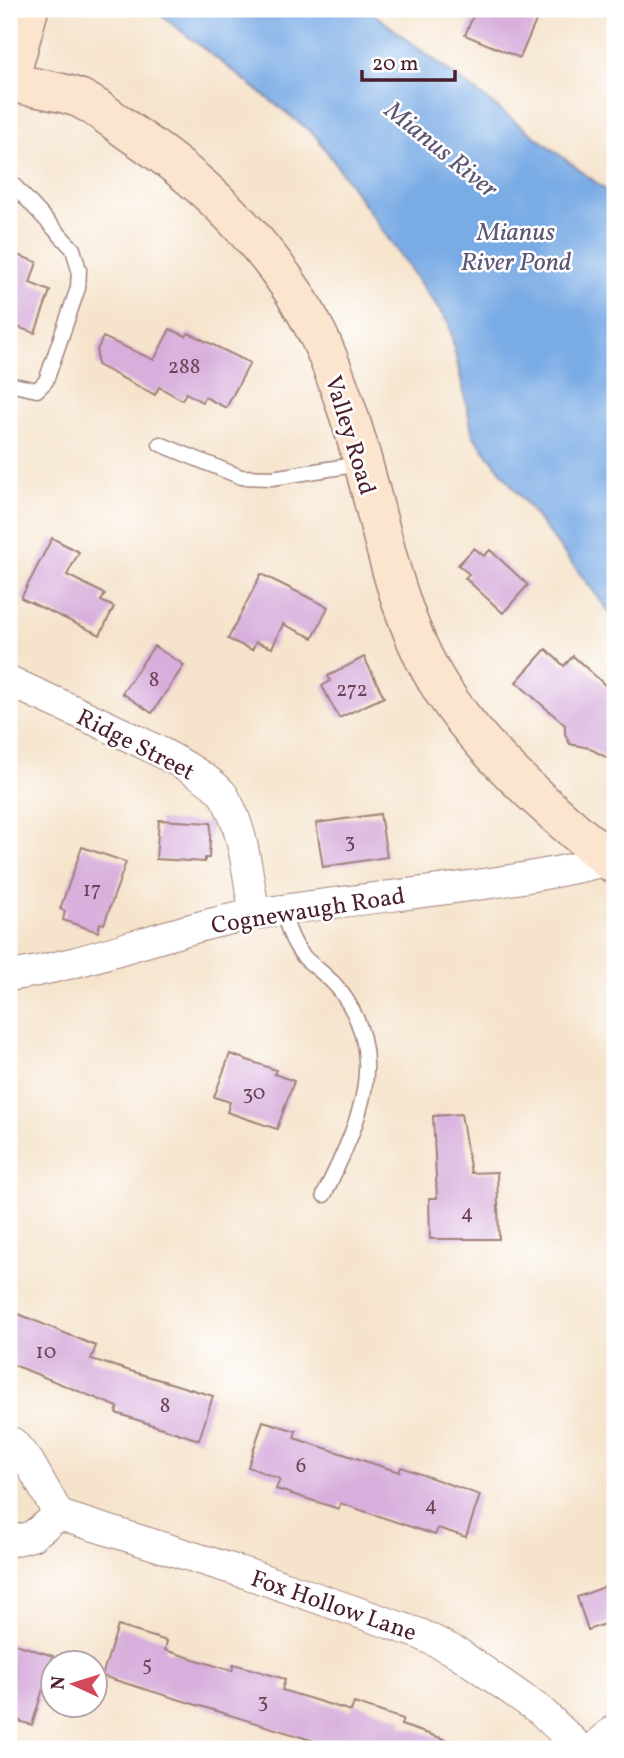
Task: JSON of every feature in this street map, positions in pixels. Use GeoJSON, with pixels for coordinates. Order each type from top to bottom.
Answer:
{"type":"FeatureCollection","features":[{"type":"Feature","properties":{"kind":"main road"},"geometry":{"type":"LineString","coordinates":[[9,83],[29,9]]}},
{"type":"Feature","properties":{"kind":"main road","name":"Valley Road"},"geometry":{"type":"LineString","coordinates":[[9,83],[81,99],[178,165],[227,212],[270,259],[318,335],[351,421],[386,555],[423,656],[458,715],[482,744],[612,862]]}},
{"type":"Feature","properties":{"kind":"street","name":"Ridge Street"},"geometry":{"type":"LineString","coordinates":[[9,681],[202,775],[223,794],[237,823],[269,913]]}},
{"type":"Feature","properties":{"kind":"street","name":"Cognewaugh Road"},"geometry":{"type":"LineString","coordinates":[[9,976],[45,971],[269,913],[546,876],[612,862]]}},
{"type":"Feature","properties":{"kind":"street"},"geometry":{"type":"LineString","coordinates":[[9,1443],[13,1443],[29,1462],[59,1516],[32,1536],[9,1542]]}},
{"type":"Feature","properties":{"kind":"street","name":"Fox Hollow Lane"},"geometry":{"type":"LineString","coordinates":[[59,1516],[251,1575],[420,1634],[458,1653],[541,1710],[581,1749]]}},
{"type":"Feature","properties":{"kind":"street"},"geometry":{"type":"LineString","coordinates":[[593,1749],[615,1729]]}},
{"type":"Feature","properties":{"kind":"lane"},"geometry":{"type":"LineString","coordinates":[[9,384],[37,390],[46,381],[78,288],[79,270],[73,248],[10,187]]}},
{"type":"Feature","properties":{"kind":"lane"},"geometry":{"type":"LineString","coordinates":[[160,444],[241,477],[272,478],[362,464]]}},
{"type":"Feature","properties":{"kind":"lane"},"geometry":{"type":"LineString","coordinates":[[269,913],[305,958],[325,973],[343,993],[366,1045],[365,1083],[358,1122],[324,1195]]}},
{"type":"Feature","properties":{"kind":"water","name":"Mianus River Pond"},"geometry":{"type":"Polygon","coordinates":[[[153,9],[367,9],[615,197],[615,619],[473,435],[449,324],[315,135],[153,9]]]}},
{"type":"Feature","properties":{"kind":"building"},"geometry":{"type":"Polygon","coordinates":[[[476,9],[518,9],[538,16],[520,58],[465,35],[476,9]]]}},
{"type":"Feature","properties":{"kind":"building"},"geometry":{"type":"Polygon","coordinates":[[[9,252],[37,262],[30,283],[50,291],[35,333],[14,326],[9,332],[9,252]]]}},
{"type":"Feature","properties":{"kind":"building"},"geometry":{"type":"Polygon","coordinates":[[[170,329],[186,336],[189,333],[250,363],[226,408],[205,397],[202,402],[186,393],[182,400],[159,387],[155,395],[97,365],[97,350],[103,337],[154,360],[170,329]]]}},
{"type":"Feature","properties":{"kind":"building"},"geometry":{"type":"Polygon","coordinates":[[[52,538],[79,552],[67,575],[105,594],[101,601],[114,607],[100,635],[21,598],[52,538]]]}},
{"type":"Feature","properties":{"kind":"building"},"geometry":{"type":"Polygon","coordinates":[[[474,548],[484,556],[490,550],[528,585],[503,613],[465,578],[469,574],[458,565],[474,548]]]}},
{"type":"Feature","properties":{"kind":"building"},"geometry":{"type":"Polygon","coordinates":[[[261,574],[328,607],[313,638],[283,624],[272,648],[256,642],[252,650],[228,639],[261,574]]]}},
{"type":"Feature","properties":{"kind":"building"},"geometry":{"type":"Polygon","coordinates":[[[154,646],[184,665],[152,713],[122,693],[154,646]]]}},
{"type":"Feature","properties":{"kind":"building"},"geometry":{"type":"Polygon","coordinates":[[[546,649],[564,666],[573,656],[605,685],[615,684],[615,762],[589,748],[570,744],[565,734],[565,725],[516,682],[546,649]]]}},
{"type":"Feature","properties":{"kind":"building"},"geometry":{"type":"Polygon","coordinates":[[[364,657],[384,697],[339,718],[322,686],[330,681],[328,676],[364,657]]]}},
{"type":"Feature","properties":{"kind":"building"},"geometry":{"type":"Polygon","coordinates":[[[380,814],[387,857],[323,867],[316,823],[380,814]]]}},
{"type":"Feature","properties":{"kind":"building"},"geometry":{"type":"Polygon","coordinates":[[[159,820],[211,823],[209,858],[205,858],[205,862],[156,859],[159,820]]]}},
{"type":"Feature","properties":{"kind":"building"},"geometry":{"type":"Polygon","coordinates":[[[82,847],[126,862],[104,924],[100,923],[98,932],[63,920],[65,911],[60,909],[82,847]]]}},
{"type":"Feature","properties":{"kind":"building"},"geometry":{"type":"Polygon","coordinates":[[[230,1054],[276,1070],[274,1074],[294,1081],[277,1129],[227,1112],[230,1102],[214,1097],[230,1054]]]}},
{"type":"Feature","properties":{"kind":"building"},"geometry":{"type":"Polygon","coordinates":[[[461,1114],[471,1173],[497,1172],[499,1239],[430,1239],[429,1198],[437,1198],[433,1116],[461,1114]]]}},
{"type":"Feature","properties":{"kind":"building"},"geometry":{"type":"Polygon","coordinates":[[[9,1310],[96,1346],[91,1359],[213,1396],[199,1440],[116,1413],[118,1407],[9,1363],[9,1310]]]}},
{"type":"Feature","properties":{"kind":"building"},"geometry":{"type":"Polygon","coordinates":[[[263,1421],[296,1431],[294,1438],[399,1472],[401,1467],[480,1495],[466,1537],[438,1528],[435,1535],[340,1503],[339,1509],[276,1489],[280,1479],[248,1467],[263,1421]]]}},
{"type":"Feature","properties":{"kind":"building"},"geometry":{"type":"Polygon","coordinates":[[[615,1583],[615,1620],[588,1630],[577,1597],[615,1583]]]}},
{"type":"Feature","properties":{"kind":"building"},"geometry":{"type":"Polygon","coordinates":[[[118,1626],[167,1641],[165,1650],[232,1671],[234,1664],[285,1679],[282,1690],[351,1711],[354,1703],[403,1719],[401,1725],[459,1744],[458,1749],[341,1749],[108,1678],[108,1657],[118,1626]]]}},
{"type":"Feature","properties":{"kind":"building"},"geometry":{"type":"Polygon","coordinates":[[[9,1642],[38,1651],[38,1705],[32,1725],[9,1718],[9,1642]]]}},
{"type":"Feature","properties":{"kind":"water label","name":"Mianus River"},"geometry":{"type":"Point","coordinates":[442,149]}}]}
